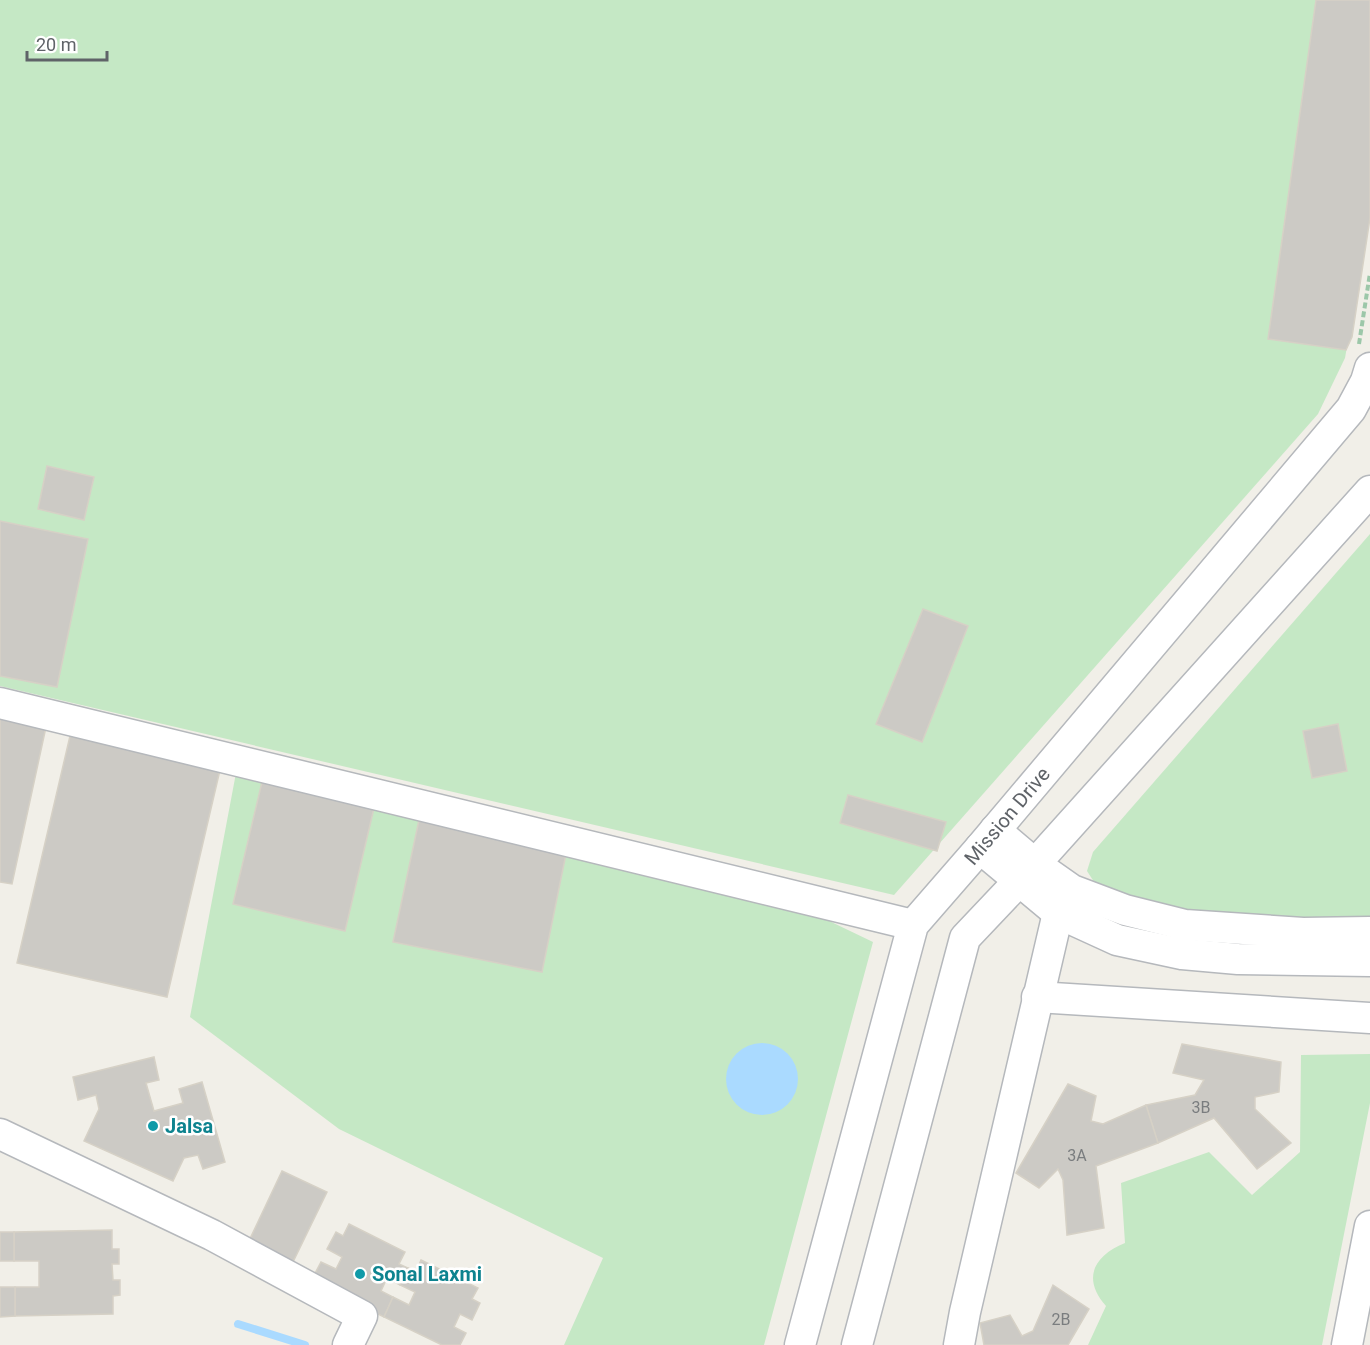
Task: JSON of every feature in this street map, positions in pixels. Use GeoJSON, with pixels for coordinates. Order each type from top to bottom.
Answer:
{"type":"FeatureCollection","features":[{"type":"Feature","properties":{"kind":"street","name":"Mission Drive"},"geometry":{"type":"LineString","coordinates":[[800,1345],[913,925],[1351,409],[1366,381],[1370,368]]}},
{"type":"Feature","properties":{"kind":"street"},"geometry":{"type":"LineString","coordinates":[[857,1345],[966,938],[1370,491]]}},
{"type":"Feature","properties":{"kind":"street"},"geometry":{"type":"LineString","coordinates":[[0,703],[913,925]]}},
{"type":"Feature","properties":{"kind":"street"},"geometry":{"type":"LineString","coordinates":[[987,839],[1027,873],[1058,913],[1117,940],[1182,954],[1238,959],[1370,932]]}},
{"type":"Feature","properties":{"kind":"street"},"geometry":{"type":"LineString","coordinates":[[1027,873],[1125,910],[1185,926],[1370,961]]}},
{"type":"Feature","properties":{"kind":"street"},"geometry":{"type":"LineString","coordinates":[[959,1345],[1058,913]]}},
{"type":"Feature","properties":{"kind":"street"},"geometry":{"type":"LineString","coordinates":[[1037,997],[1370,1018]]}},
{"type":"Feature","properties":{"kind":"street"},"geometry":{"type":"LineString","coordinates":[[0,1134],[213,1235],[362,1316],[348,1345]]}},
{"type":"Feature","properties":{"kind":"street"},"geometry":{"type":"LineString","coordinates":[[1347,1345],[1370,1226]]}},
{"type":"Feature","properties":{"kind":"green space"},"geometry":{"type":"Polygon","coordinates":[[[0,0],[1370,0],[1359,277],[1345,358],[1318,414],[894,895],[0,686],[0,0]]]}},
{"type":"Feature","properties":{"kind":"green space"},"geometry":{"type":"Polygon","coordinates":[[[1370,534],[1370,924],[1215,927],[1098,888],[1087,871],[1093,852],[1370,534]]]}},
{"type":"Feature","properties":{"kind":"green space"},"geometry":{"type":"Polygon","coordinates":[[[236,773],[823,918],[873,942],[764,1345],[564,1345],[603,1258],[339,1129],[190,1017],[236,773]]]}},
{"type":"Feature","properties":{"kind":"green space"},"geometry":{"type":"Polygon","coordinates":[[[1370,1054],[1370,1103],[1322,1345],[1088,1345],[1106,1306],[1094,1287],[1094,1269],[1105,1255],[1125,1243],[1121,1183],[1209,1152],[1252,1195],[1300,1152],[1301,1055],[1370,1054]]]}},
{"type":"Feature","properties":{"kind":"water"},"geometry":{"type":"Polygon","coordinates":[[[762,1043],[776,1046],[788,1053],[795,1065],[798,1079],[795,1093],[788,1105],[776,1112],[762,1115],[748,1112],[736,1105],[729,1093],[726,1079],[729,1065],[736,1053],[748,1046],[762,1043]]]}},
{"type":"Feature","properties":{"kind":"building"},"geometry":{"type":"Polygon","coordinates":[[[1316,0],[1370,0],[1370,218],[1352,337],[1346,350],[1268,339],[1316,0]]]}},
{"type":"Feature","properties":{"kind":"building"},"geometry":{"type":"Polygon","coordinates":[[[47,466],[94,477],[84,520],[38,509],[47,466]]]}},
{"type":"Feature","properties":{"kind":"building"},"geometry":{"type":"Polygon","coordinates":[[[0,521],[88,539],[57,687],[0,676],[0,521]]]}},
{"type":"Feature","properties":{"kind":"building"},"geometry":{"type":"Polygon","coordinates":[[[923,609],[968,626],[922,742],[876,724],[923,609]]]}},
{"type":"Feature","properties":{"kind":"building"},"geometry":{"type":"Polygon","coordinates":[[[0,717],[46,727],[12,884],[0,882],[0,717]]]}},
{"type":"Feature","properties":{"kind":"building"},"geometry":{"type":"Polygon","coordinates":[[[1338,724],[1347,771],[1312,778],[1303,731],[1338,724]]]}},
{"type":"Feature","properties":{"kind":"building"},"geometry":{"type":"Polygon","coordinates":[[[70,736],[220,770],[167,997],[17,963],[70,736]]]}},
{"type":"Feature","properties":{"kind":"building"},"geometry":{"type":"Polygon","coordinates":[[[262,782],[374,808],[345,931],[233,904],[262,782]]]}},
{"type":"Feature","properties":{"kind":"building"},"geometry":{"type":"Polygon","coordinates":[[[848,795],[946,822],[937,851],[840,823],[848,795]]]}},
{"type":"Feature","properties":{"kind":"building"},"geometry":{"type":"Polygon","coordinates":[[[419,820],[567,849],[542,972],[393,942],[419,820]]]}},
{"type":"Feature","properties":{"kind":"building"},"geometry":{"type":"Polygon","coordinates":[[[1182,1044],[1281,1062],[1279,1092],[1255,1097],[1255,1109],[1291,1143],[1257,1169],[1214,1118],[1158,1143],[1146,1105],[1195,1095],[1204,1080],[1173,1073],[1182,1044]]]}},
{"type":"Feature","properties":{"kind":"building","name":"Jalsa"},"geometry":{"type":"Polygon","coordinates":[[[154,1057],[159,1080],[146,1083],[154,1111],[183,1103],[179,1089],[202,1082],[225,1162],[203,1169],[198,1155],[184,1158],[173,1181],[84,1141],[99,1109],[96,1095],[78,1100],[73,1077],[154,1057]]]}},
{"type":"Feature","properties":{"kind":"building"},"geometry":{"type":"Polygon","coordinates":[[[1068,1084],[1096,1096],[1091,1121],[1103,1124],[1146,1105],[1158,1143],[1096,1166],[1104,1228],[1067,1235],[1063,1180],[1058,1169],[1039,1188],[1016,1173],[1068,1084]]]}},
{"type":"Feature","properties":{"kind":"building"},"geometry":{"type":"Polygon","coordinates":[[[282,1171],[327,1192],[292,1264],[248,1243],[282,1171]]]}},
{"type":"Feature","properties":{"kind":"building","name":"Sonal Laxmi"},"geometry":{"type":"Polygon","coordinates":[[[349,1224],[405,1252],[399,1264],[408,1268],[400,1285],[387,1278],[381,1291],[393,1297],[384,1317],[311,1281],[321,1262],[336,1269],[342,1257],[327,1249],[336,1232],[343,1236],[349,1224]]]}},
{"type":"Feature","properties":{"kind":"building"},"geometry":{"type":"Polygon","coordinates":[[[112,1230],[112,1249],[119,1249],[119,1264],[112,1264],[113,1280],[120,1280],[120,1295],[113,1296],[113,1314],[15,1316],[15,1287],[39,1287],[39,1261],[14,1261],[14,1232],[112,1230]]]}},
{"type":"Feature","properties":{"kind":"building"},"geometry":{"type":"Polygon","coordinates":[[[0,1232],[14,1232],[14,1261],[0,1261],[0,1232]]]}},
{"type":"Feature","properties":{"kind":"building","name":"Sonal Laxmi"},"geometry":{"type":"Polygon","coordinates":[[[421,1260],[478,1288],[472,1299],[480,1303],[472,1320],[460,1314],[454,1327],[466,1333],[460,1345],[442,1345],[384,1317],[393,1297],[409,1305],[415,1292],[400,1285],[408,1268],[416,1272],[421,1260]]]}},
{"type":"Feature","properties":{"kind":"building"},"geometry":{"type":"Polygon","coordinates":[[[1053,1285],[1089,1309],[1068,1345],[984,1345],[980,1323],[1010,1315],[1022,1336],[1033,1331],[1053,1285]]]}},
{"type":"Feature","properties":{"kind":"building"},"geometry":{"type":"Polygon","coordinates":[[[0,1287],[15,1287],[15,1316],[0,1317],[0,1287]]]}},
{"type":"Feature","properties":{"kind":"waterway"},"geometry":{"type":"LineString","coordinates":[[238,1324],[305,1345]]}},
{"type":"Feature","properties":{"kind":"place","name":"Jalsa"},"geometry":{"type":"Point","coordinates":[153,1126]}},
{"type":"Feature","properties":{"kind":"place","name":"Sonal Laxmi"},"geometry":{"type":"Point","coordinates":[360,1274]}}]}
